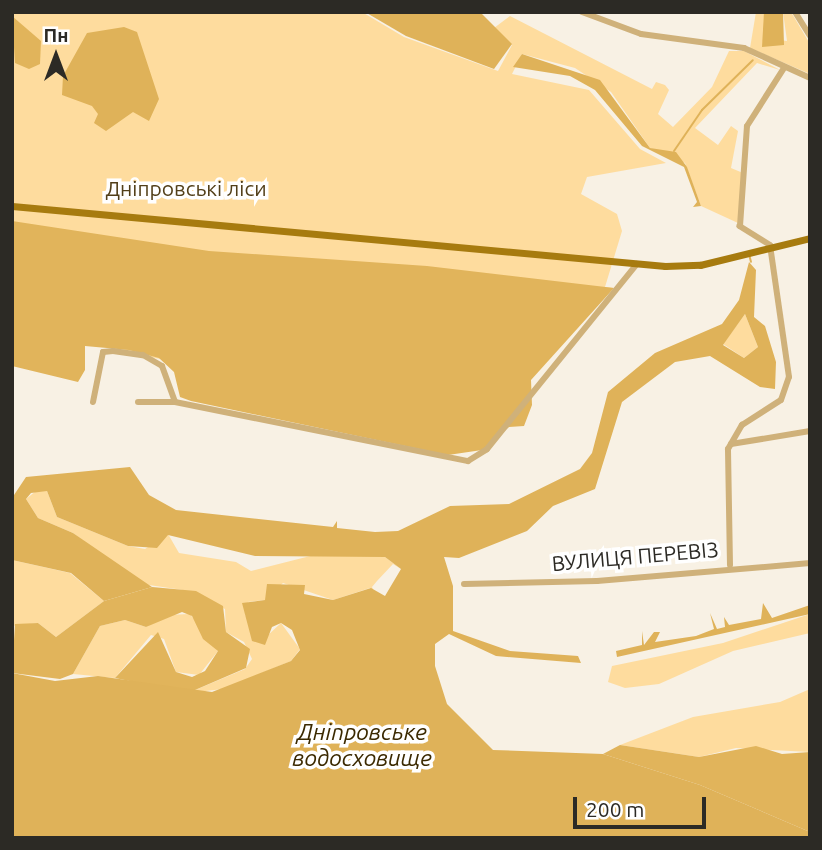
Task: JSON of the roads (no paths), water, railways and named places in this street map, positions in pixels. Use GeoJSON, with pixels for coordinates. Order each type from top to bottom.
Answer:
{"type":"FeatureCollection","features":[{"type":"Feature","properties":{"kind":"main road"},"geometry":{"type":"LineString","coordinates":[[12,206],[637,264],[700,265],[810,238]]}},
{"type":"Feature","properties":{"kind":"street"},"geometry":{"type":"LineString","coordinates":[[582,12],[641,34],[744,48],[810,78]]}},
{"type":"Feature","properties":{"kind":"street"},"geometry":{"type":"LineString","coordinates":[[795,12],[810,36]]}},
{"type":"Feature","properties":{"kind":"street"},"geometry":{"type":"LineString","coordinates":[[730,565],[731,444],[742,425],[781,400],[789,377],[770,246],[740,226],[747,126],[784,68]]}},
{"type":"Feature","properties":{"kind":"street"},"geometry":{"type":"LineString","coordinates":[[138,402],[174,402],[468,461],[486,449],[637,264]]}},
{"type":"Feature","properties":{"kind":"street"},"geometry":{"type":"LineString","coordinates":[[93,402],[103,352],[113,351],[143,355],[162,366],[174,402]]}},
{"type":"Feature","properties":{"kind":"street"},"geometry":{"type":"LineString","coordinates":[[731,444],[810,431]]}},
{"type":"Feature","properties":{"kind":"street","name":"ВУЛИЦЯ ПЕРЕВІЗ"},"geometry":{"type":"LineString","coordinates":[[464,584],[597,581],[730,565],[810,563]]}},
{"type":"Feature","properties":{"kind":"water"},"geometry":{"type":"Polygon","coordinates":[[[365,12],[480,12],[512,44],[494,69],[406,36],[365,12]]]}},
{"type":"Feature","properties":{"kind":"water"},"geometry":{"type":"Polygon","coordinates":[[[764,12],[783,12],[784,45],[762,47],[764,12]]]}},
{"type":"Feature","properties":{"kind":"water"},"geometry":{"type":"Polygon","coordinates":[[[124,27],[137,32],[159,99],[149,121],[133,112],[106,131],[94,123],[98,114],[92,106],[62,95],[63,76],[87,33],[124,27]]]}},
{"type":"Feature","properties":{"kind":"water"},"geometry":{"type":"Polygon","coordinates":[[[522,54],[600,80],[650,148],[676,152],[687,167],[701,206],[693,207],[697,202],[684,167],[642,146],[595,90],[570,76],[513,67],[522,54]]]}},
{"type":"Feature","properties":{"kind":"water","name":"Дніпровське водосховище"},"geometry":{"type":"Polygon","coordinates":[[[749,262],[756,270],[754,317],[765,326],[776,362],[775,389],[760,387],[710,356],[675,362],[622,402],[595,489],[553,506],[527,531],[459,558],[444,557],[453,586],[453,631],[510,651],[578,656],[581,663],[496,656],[449,634],[435,644],[435,666],[447,704],[493,750],[603,754],[700,785],[810,832],[810,838],[12,838],[12,673],[55,681],[98,676],[212,692],[291,661],[300,650],[292,630],[281,623],[272,627],[265,645],[252,641],[242,603],[265,600],[267,584],[305,585],[304,594],[333,600],[371,588],[385,596],[401,569],[385,557],[255,556],[168,535],[157,548],[128,546],[57,517],[47,491],[31,493],[26,499],[38,518],[73,533],[152,587],[104,601],[71,573],[12,560],[12,498],[26,477],[130,467],[149,495],[176,510],[333,527],[337,521],[337,528],[375,532],[398,531],[450,506],[509,504],[580,469],[592,453],[608,392],[655,353],[722,324],[739,300],[749,262]],[[745,314],[723,345],[744,358],[758,347],[745,314]]]}},
{"type":"Feature","properties":{"kind":"water"},"geometry":{"type":"Polygon","coordinates":[[[763,603],[772,618],[810,605],[810,614],[617,657],[616,651],[642,645],[642,631],[644,645],[654,632],[660,632],[655,642],[696,636],[714,629],[710,613],[717,629],[725,627],[724,617],[729,625],[761,619],[763,603]]]}},
{"type":"Feature","properties":{"kind":"waterway"},"geometry":{"type":"LineString","coordinates":[[674,151],[702,110],[753,60]]}},
{"type":"Feature","properties":{"kind":"waterway"},"geometry":{"type":"LineString","coordinates":[[749,254],[751,262]]}},
{"type":"Feature","properties":{"kind":"park label","name":"Дніпровські ліси"},"geometry":{"type":"Point","coordinates":[186,188]}}]}
